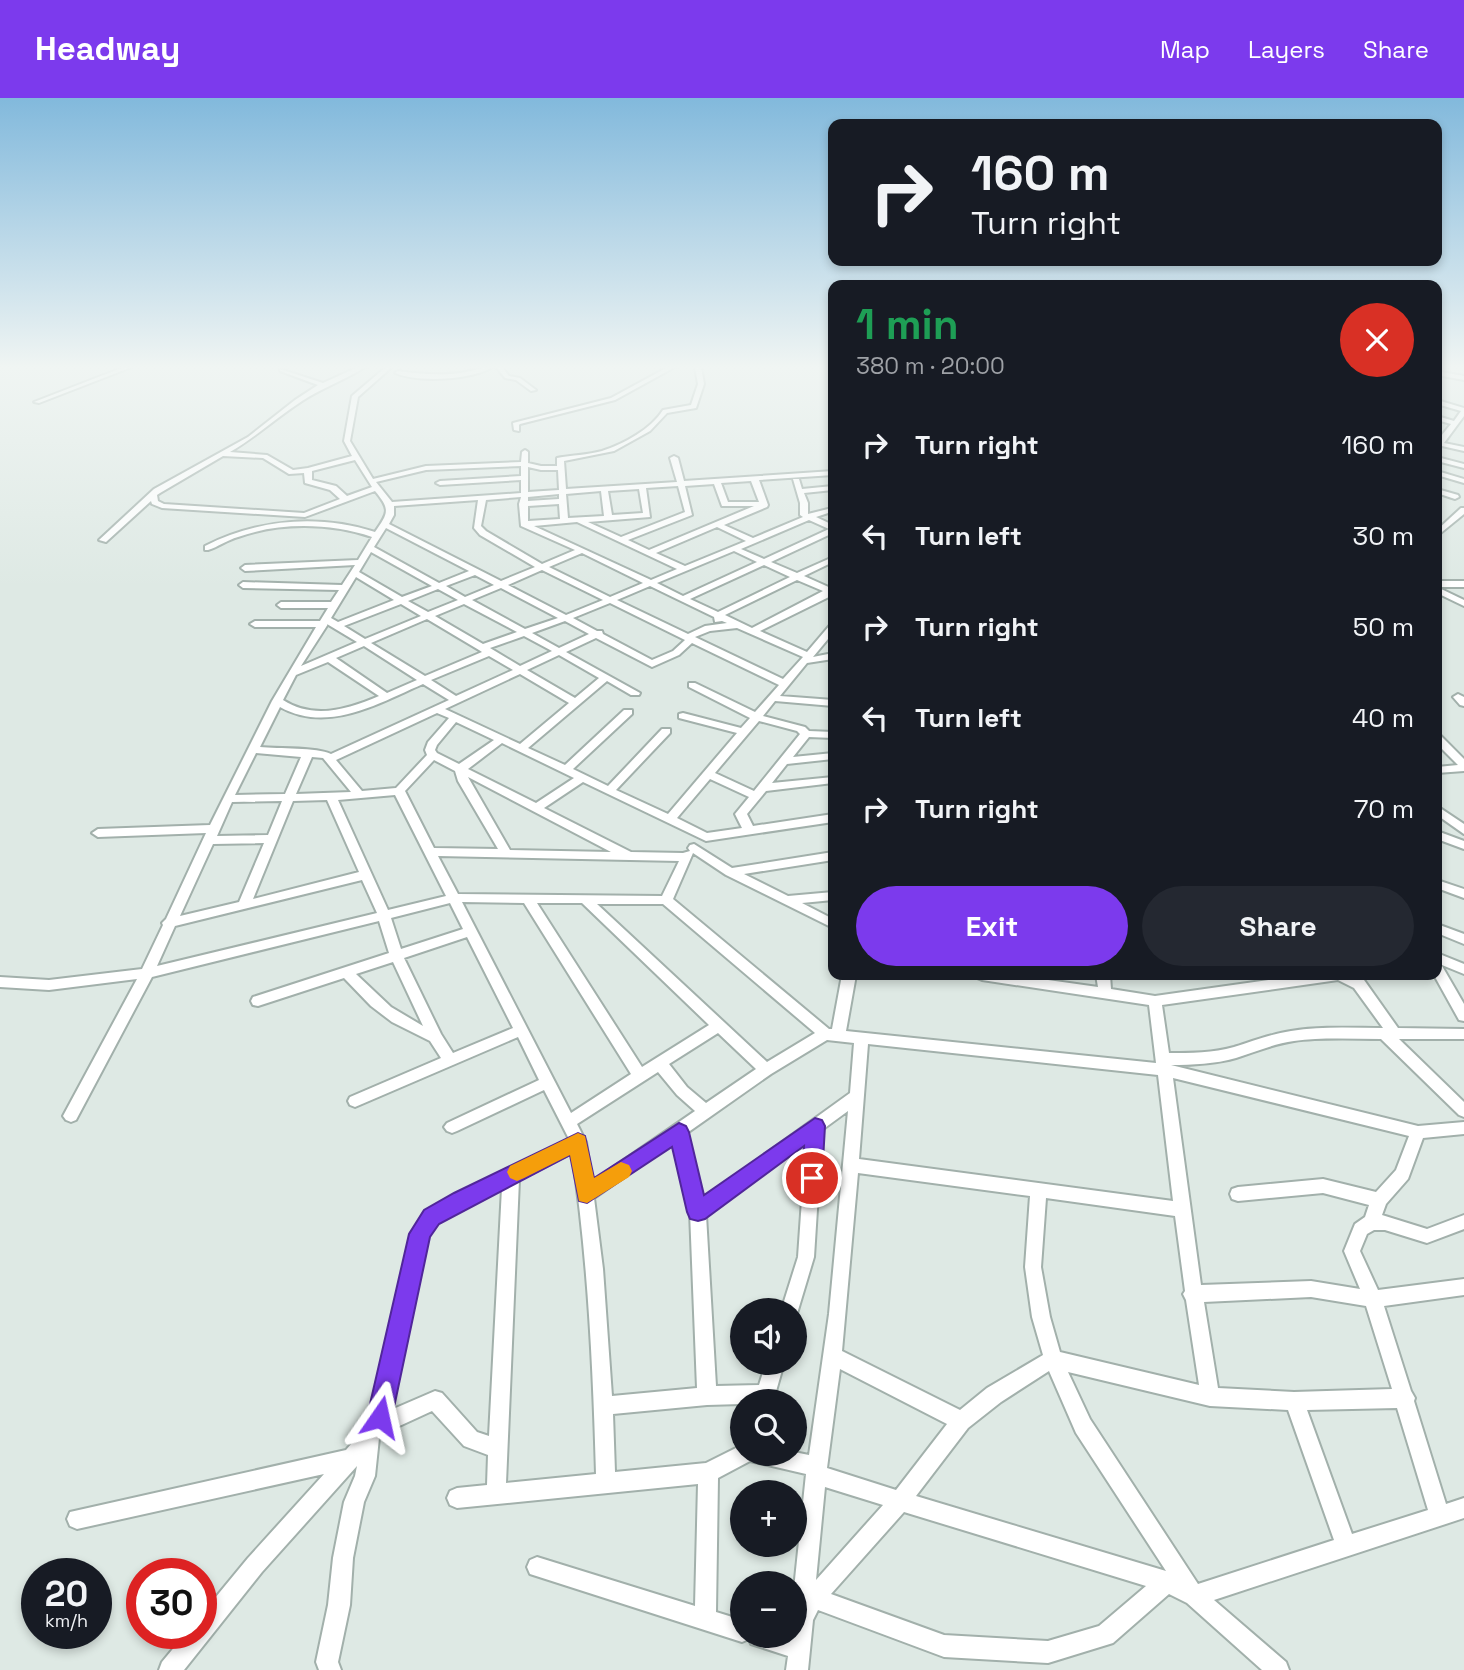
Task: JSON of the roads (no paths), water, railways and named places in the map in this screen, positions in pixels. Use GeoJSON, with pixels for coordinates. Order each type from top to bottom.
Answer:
{"type":"FeatureCollection","features":[{"type":"Feature","properties":{"kind":"street"},"geometry":{"type":"LineString","coordinates":[[103,540],[153,495],[246,440]]}},
{"type":"Feature","properties":{"kind":"street"},"geometry":{"type":"LineString","coordinates":[[71,1116],[147,972],[168,923],[277,701],[390,515],[390,504],[347,440]]}},
{"type":"Feature","properties":{"kind":"street"},"geometry":{"type":"LineString","coordinates":[[564,521],[560,460],[613,449],[628,440]]}},
{"type":"Feature","properties":{"kind":"street"},"geometry":{"type":"LineString","coordinates":[[1442,446],[1464,449]]}},
{"type":"Feature","properties":{"kind":"street"},"geometry":{"type":"LineString","coordinates":[[524,452],[524,524]]}},
{"type":"Feature","properties":{"kind":"street"},"geometry":{"type":"LineString","coordinates":[[222,453],[265,456],[292,471],[307,474],[356,457]]}},
{"type":"Feature","properties":{"kind":"street"},"geometry":{"type":"LineString","coordinates":[[620,540],[689,513],[674,458]]}},
{"type":"Feature","properties":{"kind":"street"},"geometry":{"type":"LineString","coordinates":[[1442,460],[1464,466]]}},
{"type":"Feature","properties":{"kind":"street"},"geometry":{"type":"LineString","coordinates":[[277,527],[346,500],[375,484],[426,468],[524,464],[541,468],[561,468]]}},
{"type":"Feature","properties":{"kind":"street"},"geometry":{"type":"LineString","coordinates":[[390,504],[828,473]]}},
{"type":"Feature","properties":{"kind":"street"},"geometry":{"type":"LineString","coordinates":[[307,474],[308,481],[333,488],[346,500]]}},
{"type":"Feature","properties":{"kind":"street"},"geometry":{"type":"LineString","coordinates":[[1442,474],[1464,481]]}},
{"type":"Feature","properties":{"kind":"street"},"geometry":{"type":"LineString","coordinates":[[440,483],[524,478]]}},
{"type":"Feature","properties":{"kind":"street"},"geometry":{"type":"LineString","coordinates":[[754,478],[765,504]]}},
{"type":"Feature","properties":{"kind":"street"},"geometry":{"type":"LineString","coordinates":[[717,481],[725,504],[765,504]]}},
{"type":"Feature","properties":{"kind":"street"},"geometry":{"type":"LineString","coordinates":[[796,481],[807,517],[828,527]]}},
{"type":"Feature","properties":{"kind":"street"},"geometry":{"type":"LineString","coordinates":[[524,524],[647,515],[642,486]]}},
{"type":"Feature","properties":{"kind":"street"},"geometry":{"type":"LineString","coordinates":[[604,488],[608,517]]}},
{"type":"Feature","properties":{"kind":"street"},"geometry":{"type":"LineString","coordinates":[[800,491],[828,488]]}},
{"type":"Feature","properties":{"kind":"street"},"geometry":{"type":"LineString","coordinates":[[1442,493],[1455,497]]}},
{"type":"Feature","properties":{"kind":"street"},"geometry":{"type":"LineString","coordinates":[[153,495],[155,502],[162,506],[305,515],[331,526]]}},
{"type":"Feature","properties":{"kind":"street"},"geometry":{"type":"LineString","coordinates":[[483,496],[478,530],[542,567],[785,684]]}},
{"type":"Feature","properties":{"kind":"street"},"geometry":{"type":"LineString","coordinates":[[523,504],[562,501]]}},
{"type":"Feature","properties":{"kind":"street"},"geometry":{"type":"LineString","coordinates":[[649,553],[765,504]]}},
{"type":"Feature","properties":{"kind":"street"},"geometry":{"type":"LineString","coordinates":[[741,505],[750,511]]}},
{"type":"Feature","properties":{"kind":"street"},"geometry":{"type":"LineString","coordinates":[[804,506],[828,511]]}},
{"type":"Feature","properties":{"kind":"street"},"geometry":{"type":"LineString","coordinates":[[1442,530],[1464,510]]}},
{"type":"Feature","properties":{"kind":"street"},"geometry":{"type":"LineString","coordinates":[[277,701],[290,711],[331,715],[355,710],[486,650],[807,517],[828,511]]}},
{"type":"Feature","properties":{"kind":"street"},"geometry":{"type":"LineString","coordinates":[[629,516],[653,528]]}},
{"type":"Feature","properties":{"kind":"street"},"geometry":{"type":"LineString","coordinates":[[576,520],[682,568]]}},
{"type":"Feature","properties":{"kind":"street"},"geometry":{"type":"LineString","coordinates":[[385,524],[652,664],[682,650],[690,644],[691,638],[697,632],[711,627],[737,625]]}},
{"type":"Feature","properties":{"kind":"street"},"geometry":{"type":"LineString","coordinates":[[524,524],[807,659],[828,657]]}},
{"type":"Feature","properties":{"kind":"street"},"geometry":{"type":"LineString","coordinates":[[718,525],[751,540]]}},
{"type":"Feature","properties":{"kind":"street"},"geometry":{"type":"LineString","coordinates":[[208,548],[237,534],[277,527],[331,526],[363,530],[378,536]]}},
{"type":"Feature","properties":{"kind":"street"},"geometry":{"type":"LineString","coordinates":[[683,598],[828,531]]}},
{"type":"Feature","properties":{"kind":"street"},"geometry":{"type":"LineString","coordinates":[[369,548],[635,693]]}},
{"type":"Feature","properties":{"kind":"street"},"geometry":{"type":"LineString","coordinates":[[733,548],[828,590]]}},
{"type":"Feature","properties":{"kind":"street"},"geometry":{"type":"LineString","coordinates":[[292,673],[583,550]]}},
{"type":"Feature","properties":{"kind":"street"},"geometry":{"type":"LineString","coordinates":[[711,627],[717,622],[719,615],[828,561]]}},
{"type":"Feature","properties":{"kind":"street"},"geometry":{"type":"LineString","coordinates":[[245,568],[361,562]]}},
{"type":"Feature","properties":{"kind":"street"},"geometry":{"type":"LineString","coordinates":[[338,625],[477,571]]}},
{"type":"Feature","properties":{"kind":"street"},"geometry":{"type":"LineString","coordinates":[[355,573],[575,702]]}},
{"type":"Feature","properties":{"kind":"street"},"geometry":{"type":"LineString","coordinates":[[1442,584],[1464,584]]}},
{"type":"Feature","properties":{"kind":"street"},"geometry":{"type":"LineString","coordinates":[[243,585],[345,588]]}},
{"type":"Feature","properties":{"kind":"street"},"geometry":{"type":"LineString","coordinates":[[1442,592],[1464,603]]}},
{"type":"Feature","properties":{"kind":"street"},"geometry":{"type":"LineString","coordinates":[[751,632],[828,594]]}},
{"type":"Feature","properties":{"kind":"street"},"geometry":{"type":"LineString","coordinates":[[281,605],[335,605]]}},
{"type":"Feature","properties":{"kind":"street"},"geometry":{"type":"LineString","coordinates":[[255,624],[325,621],[338,625],[456,700]]}},
{"type":"Feature","properties":{"kind":"street"},"geometry":{"type":"LineString","coordinates":[[669,820],[828,633]]}},
{"type":"Feature","properties":{"kind":"street"},"geometry":{"type":"LineString","coordinates":[[330,759],[599,634]]}},
{"type":"Feature","properties":{"kind":"street"},"geometry":{"type":"LineString","coordinates":[[329,657],[387,697]]}},
{"type":"Feature","properties":{"kind":"street"},"geometry":{"type":"LineString","coordinates":[[521,748],[606,677]]}},
{"type":"Feature","properties":{"kind":"street"},"geometry":{"type":"LineString","coordinates":[[692,685],[757,717],[802,729],[806,734],[828,735]]}},
{"type":"Feature","properties":{"kind":"street"},"geometry":{"type":"LineString","coordinates":[[773,698],[828,703]]}},
{"type":"Feature","properties":{"kind":"street"},"geometry":{"type":"LineString","coordinates":[[438,709],[706,837],[828,819]]}},
{"type":"Feature","properties":{"kind":"street"},"geometry":{"type":"LineString","coordinates":[[566,771],[628,712]]}},
{"type":"Feature","properties":{"kind":"street"},"geometry":{"type":"LineString","coordinates":[[683,716],[744,732]]}},
{"type":"Feature","properties":{"kind":"street"},"geometry":{"type":"LineString","coordinates":[[455,717],[432,744],[430,750],[433,755],[631,857]]}},
{"type":"Feature","properties":{"kind":"street"},"geometry":{"type":"LineString","coordinates":[[609,791],[666,731]]}},
{"type":"Feature","properties":{"kind":"street"},"geometry":{"type":"LineString","coordinates":[[749,831],[741,814],[806,734]]}},
{"type":"Feature","properties":{"kind":"street"},"geometry":{"type":"LineString","coordinates":[[460,769],[501,739]]}},
{"type":"Feature","properties":{"kind":"street"},"geometry":{"type":"LineString","coordinates":[[1442,743],[1464,767]]}},
{"type":"Feature","properties":{"kind":"street"},"geometry":{"type":"LineString","coordinates":[[252,750],[326,755],[359,795]]}},
{"type":"Feature","properties":{"kind":"street"},"geometry":{"type":"LineString","coordinates":[[244,905],[308,753]]}},
{"type":"Feature","properties":{"kind":"street"},"geometry":{"type":"LineString","coordinates":[[228,799],[331,797],[399,791],[433,755]]}},
{"type":"Feature","properties":{"kind":"street"},"geometry":{"type":"LineString","coordinates":[[785,761],[828,757]]}},
{"type":"Feature","properties":{"kind":"street"},"geometry":{"type":"LineString","coordinates":[[1442,769],[1464,767]]}},
{"type":"Feature","properties":{"kind":"street"},"geometry":{"type":"LineString","coordinates":[[460,769],[463,781],[507,854]]}},
{"type":"Feature","properties":{"kind":"street"},"geometry":{"type":"LineString","coordinates":[[708,774],[757,791],[828,781]]}},
{"type":"Feature","properties":{"kind":"street"},"geometry":{"type":"LineString","coordinates":[[536,808],[582,778]]}},
{"type":"Feature","properties":{"kind":"street"},"geometry":{"type":"LineString","coordinates":[[399,791],[578,1142],[587,1194],[604,1406],[606,1484]]}},
{"type":"Feature","properties":{"kind":"street"},"geometry":{"type":"LineString","coordinates":[[331,797],[384,915],[396,955],[435,1037],[450,1060]]}},
{"type":"Feature","properties":{"kind":"street"},"geometry":{"type":"LineString","coordinates":[[1442,814],[1464,830]]}},
{"type":"Feature","properties":{"kind":"street"},"geometry":{"type":"LineString","coordinates":[[98,833],[273,839]]}},
{"type":"Feature","properties":{"kind":"street"},"geometry":{"type":"LineString","coordinates":[[666,900],[689,853],[706,837]]}},
{"type":"Feature","properties":{"kind":"street"},"geometry":{"type":"LineString","coordinates":[[1442,837],[1464,845]]}},
{"type":"Feature","properties":{"kind":"street"},"geometry":{"type":"LineString","coordinates":[[430,852],[631,857],[689,853],[828,922]]}},
{"type":"Feature","properties":{"kind":"street"},"geometry":{"type":"LineString","coordinates":[[730,872],[828,857]]}},
{"type":"Feature","properties":{"kind":"street"},"geometry":{"type":"LineString","coordinates":[[168,923],[365,874]]}},
{"type":"Feature","properties":{"kind":"street"},"geometry":{"type":"LineString","coordinates":[[1442,886],[1464,894]]}},
{"type":"Feature","properties":{"kind":"street"},"geometry":{"type":"LineString","coordinates":[[787,901],[828,897]]}},
{"type":"Feature","properties":{"kind":"street"},"geometry":{"type":"LineString","coordinates":[[0,982],[49,985],[147,972],[454,898],[666,900],[832,1034],[1164,1064],[1418,1132],[1464,1128]]}},
{"type":"Feature","properties":{"kind":"street"},"geometry":{"type":"LineString","coordinates":[[527,898],[640,1076]]}},
{"type":"Feature","properties":{"kind":"street"},"geometry":{"type":"LineString","coordinates":[[585,899],[766,1070]]}},
{"type":"Feature","properties":{"kind":"street"},"geometry":{"type":"LineString","coordinates":[[1442,930],[1464,939]]}},
{"type":"Feature","properties":{"kind":"street"},"geometry":{"type":"LineString","coordinates":[[258,1001],[471,931]]}},
{"type":"Feature","properties":{"kind":"street"},"geometry":{"type":"LineString","coordinates":[[1442,960],[1464,969]]}},
{"type":"Feature","properties":{"kind":"street"},"geometry":{"type":"LineString","coordinates":[[346,972],[383,1010],[409,1028],[435,1037]]}},
{"type":"Feature","properties":{"kind":"street"},"geometry":{"type":"LineString","coordinates":[[1442,978],[1464,1016]]}},
{"type":"Feature","properties":{"kind":"street"},"geometry":{"type":"LineString","coordinates":[[587,1194],[766,1070],[832,1034],[848,980]]}},
{"type":"Feature","properties":{"kind":"street"},"geometry":{"type":"LineString","coordinates":[[1051,980],[1155,1001],[1303,980]]}},
{"type":"Feature","properties":{"kind":"street"},"geometry":{"type":"LineString","coordinates":[[1104,980],[1105,993]]}},
{"type":"Feature","properties":{"kind":"street"},"geometry":{"type":"LineString","coordinates":[[1362,980],[1390,1035],[1464,1111]]}},
{"type":"Feature","properties":{"kind":"street"},"geometry":{"type":"LineString","coordinates":[[1155,1001],[1192,1294],[1210,1397]]}},
{"type":"Feature","properties":{"kind":"street"},"geometry":{"type":"LineString","coordinates":[[568,1122],[718,1026]]}},
{"type":"Feature","properties":{"kind":"street"},"geometry":{"type":"LineString","coordinates":[[355,1101],[521,1030]]}},
{"type":"Feature","properties":{"kind":"street"},"geometry":{"type":"LineString","coordinates":[[1164,1064],[1221,1055],[1293,1036],[1336,1033],[1464,1034]]}},
{"type":"Feature","properties":{"kind":"street"},"geometry":{"type":"LineString","coordinates":[[805,1571],[832,1356],[862,1037]]}},
{"type":"Feature","properties":{"kind":"street"},"geometry":{"type":"LineString","coordinates":[[660,1063],[682,1091],[706,1112]]}},
{"type":"Feature","properties":{"kind":"street"},"geometry":{"type":"LineString","coordinates":[[452,1127],[548,1082]]}},
{"type":"Feature","properties":{"kind":"street"},"geometry":{"type":"LineString","coordinates":[[698,1212],[857,1096]]}},
{"type":"Feature","properties":{"kind":"street"},"geometry":{"type":"LineString","coordinates":[[794,1298],[806,1257],[815,1126]]}},
{"type":"Feature","properties":{"kind":"street"},"geometry":{"type":"LineString","coordinates":[[679,1132],[698,1212],[707,1396]]}},
{"type":"Feature","properties":{"kind":"street"},"geometry":{"type":"LineString","coordinates":[[1418,1132],[1402,1174],[1379,1200],[1371,1222],[1361,1229],[1352,1251],[1373,1299],[1406,1398],[1440,1516]]}},
{"type":"Feature","properties":{"kind":"street"},"geometry":{"type":"LineString","coordinates":[[330,1670],[327,1662],[339,1605],[343,1558],[354,1502],[365,1476],[420,1234],[432,1217],[578,1142]]}},
{"type":"Feature","properties":{"kind":"street"},"geometry":{"type":"LineString","coordinates":[[851,1165],[1183,1210]]}},
{"type":"Feature","properties":{"kind":"street"},"geometry":{"type":"LineString","coordinates":[[496,1494],[511,1175]]}},
{"type":"Feature","properties":{"kind":"street"},"geometry":{"type":"LineString","coordinates":[[1238,1194],[1323,1186],[1379,1200]]}},
{"type":"Feature","properties":{"kind":"street"},"geometry":{"type":"LineString","coordinates":[[1038,1192],[1033,1267],[1041,1317],[1053,1359],[1083,1426],[1195,1596],[1278,1670]]}},
{"type":"Feature","properties":{"kind":"street"},"geometry":{"type":"LineString","coordinates":[[1371,1222],[1385,1223],[1427,1236],[1464,1222]]}},
{"type":"Feature","properties":{"kind":"street"},"geometry":{"type":"LineString","coordinates":[[1192,1294],[1311,1289],[1373,1299],[1464,1287]]}},
{"type":"Feature","properties":{"kind":"street"},"geometry":{"type":"LineString","coordinates":[[832,1356],[961,1421]]}},
{"type":"Feature","properties":{"kind":"street"},"geometry":{"type":"LineString","coordinates":[[807,1609],[900,1501],[961,1421],[994,1395],[1053,1359],[1210,1397],[1294,1401],[1406,1398]]}},
{"type":"Feature","properties":{"kind":"street"},"geometry":{"type":"LineString","coordinates":[[604,1406],[707,1396],[730,1397]]}},
{"type":"Feature","properties":{"kind":"street"},"geometry":{"type":"LineString","coordinates":[[170,1670],[255,1565],[373,1432],[435,1399],[471,1438],[498,1449]]}},
{"type":"Feature","properties":{"kind":"street"},"geometry":{"type":"LineString","coordinates":[[1294,1401],[1346,1546]]}},
{"type":"Feature","properties":{"kind":"street"},"geometry":{"type":"LineString","coordinates":[[77,1519],[351,1458]]}},
{"type":"Feature","properties":{"kind":"street"},"geometry":{"type":"LineString","coordinates":[[457,1498],[708,1473],[730,1461]]}},
{"type":"Feature","properties":{"kind":"street"},"geometry":{"type":"LineString","coordinates":[[801,1466],[900,1501],[1167,1582],[1195,1596],[1464,1508]]}},
{"type":"Feature","properties":{"kind":"street"},"geometry":{"type":"LineString","coordinates":[[705,1619],[708,1473]]}},
{"type":"Feature","properties":{"kind":"street"},"geometry":{"type":"LineString","coordinates":[[537,1567],[730,1627]]}},
{"type":"Feature","properties":{"kind":"street"},"geometry":{"type":"LineString","coordinates":[[814,1598],[944,1646],[1048,1652],[1105,1635],[1167,1582]]}},
{"type":"Feature","properties":{"kind":"street"},"geometry":{"type":"LineString","coordinates":[[779,1648],[797,1659]]}}]}
